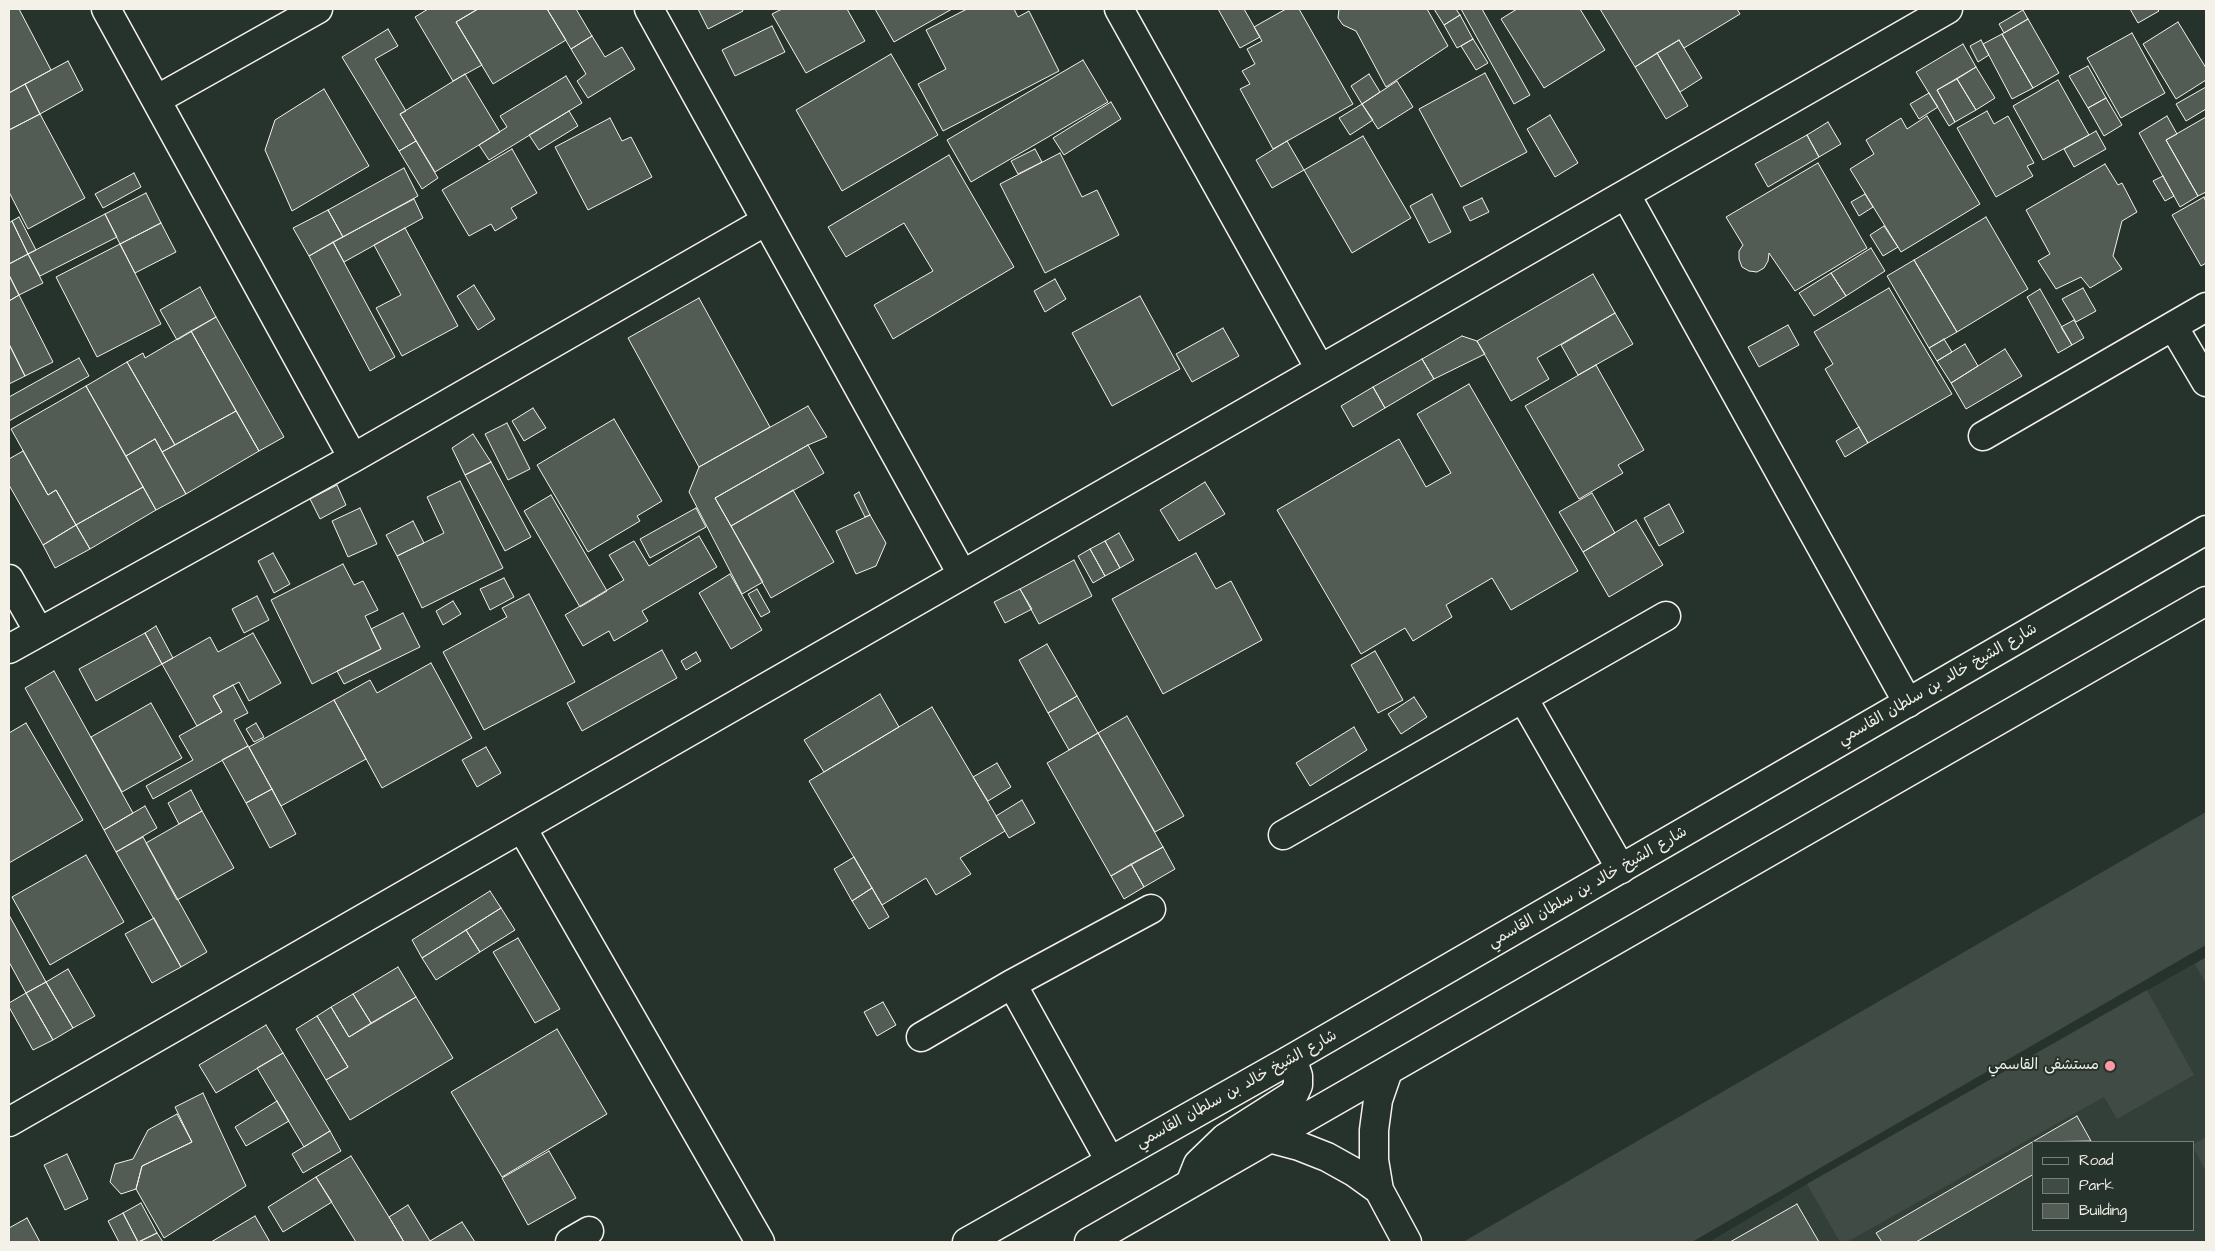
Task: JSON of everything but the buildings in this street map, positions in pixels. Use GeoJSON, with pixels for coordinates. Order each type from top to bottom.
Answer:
{"type":"FeatureCollection","features":[{"type":"Feature","properties":{"kind":"street"},"geometry":{"type":"LineString","coordinates":[[106,9],[353,458]]}},
{"type":"Feature","properties":{"kind":"street"},"geometry":{"type":"LineString","coordinates":[[156,100],[318,9]]}},
{"type":"Feature","properties":{"kind":"street"},"geometry":{"type":"LineString","coordinates":[[649,9],[962,574]]}},
{"type":"Feature","properties":{"kind":"street"},"geometry":{"type":"LineString","coordinates":[[1118,9],[1320,369]]}},
{"type":"Feature","properties":{"kind":"street"},"geometry":{"type":"LineString","coordinates":[[9,1122],[1948,9]]}},
{"type":"Feature","properties":{"kind":"street"},"geometry":{"type":"LineString","coordinates":[[1626,195],[1908,703]]}},
{"type":"Feature","properties":{"kind":"street"},"geometry":{"type":"LineString","coordinates":[[9,649],[353,458],[766,221]]}},
{"type":"Feature","properties":{"kind":"street"},"geometry":{"type":"LineString","coordinates":[[1983,436],[2206,307]]}},
{"type":"Feature","properties":{"kind":"street"},"geometry":{"type":"LineString","coordinates":[[2173,326],[2206,382]]}},
{"type":"Feature","properties":{"kind":"street","name":"شارع الشيخ خالد بن سلطان القاسمي"},"geometry":{"type":"LineString","coordinates":[[967,1242],[1288,1061],[2206,530]]}},
{"type":"Feature","properties":{"kind":"street"},"geometry":{"type":"LineString","coordinates":[[9,579],[38,632]]}},
{"type":"Feature","properties":{"kind":"street"},"geometry":{"type":"LineString","coordinates":[[1089,1242],[2206,601]]}},
{"type":"Feature","properties":{"kind":"street"},"geometry":{"type":"LineString","coordinates":[[1283,835],[1666,616]]}},
{"type":"Feature","properties":{"kind":"street"},"geometry":{"type":"LineString","coordinates":[[1523,698],[1621,869]]}},
{"type":"Feature","properties":{"kind":"street"},"geometry":{"type":"LineString","coordinates":[[522,828],[760,1242]]}},
{"type":"Feature","properties":{"kind":"street"},"geometry":{"type":"LineString","coordinates":[[921,1037],[1012,984],[1152,909]]}},
{"type":"Feature","properties":{"kind":"street"},"geometry":{"type":"LineString","coordinates":[[1012,984],[1110,1161]]}},
{"type":"Feature","properties":{"kind":"street"},"geometry":{"type":"LineString","coordinates":[[1191,1183],[1198,1164],[1211,1150],[1225,1138],[1294,1094],[1298,1085],[1298,1076],[1295,1068],[1288,1061]]}},
{"type":"Feature","properties":{"kind":"street"},"geometry":{"type":"LineString","coordinates":[[1388,1071],[1378,1100],[1374,1130],[1374,1160],[1379,1190],[1407,1242]]}},
{"type":"Feature","properties":{"kind":"street"},"geometry":{"type":"LineString","coordinates":[[1269,1138],[1299,1146],[1328,1158],[1354,1172],[1379,1190]]}},
{"type":"Feature","properties":{"kind":"shaded area","name":"مستشفى القاسمي"},"geometry":{"type":"Polygon","coordinates":[[[2206,957],[2206,1242],[1709,1242],[1807,1184],[2206,957]]]}},
{"type":"Feature","properties":{"kind":"green space"},"geometry":{"type":"Polygon","coordinates":[[[2206,812],[2206,945],[1692,1242],[1463,1242],[2206,812]]]}},
{"type":"Feature","properties":{"kind":"green space"},"geometry":{"type":"Polygon","coordinates":[[[2206,957],[2206,984],[2195,964],[2206,957]]]}},
{"type":"Feature","properties":{"kind":"green space"},"geometry":{"type":"Polygon","coordinates":[[[2147,990],[2194,1075],[2117,1119],[2104,1097],[1847,1242],[1840,1242],[1807,1184],[2147,990]]]}},
{"type":"Feature","properties":{"kind":"green space"},"geometry":{"type":"Polygon","coordinates":[[[2206,1137],[2206,1172],[2195,1151],[2195,1143],[2206,1137]]]}},
{"type":"Feature","properties":{"kind":"place","name":"مستشفى القاسمي"},"geometry":{"type":"Point","coordinates":[2110,1066]}}]}
